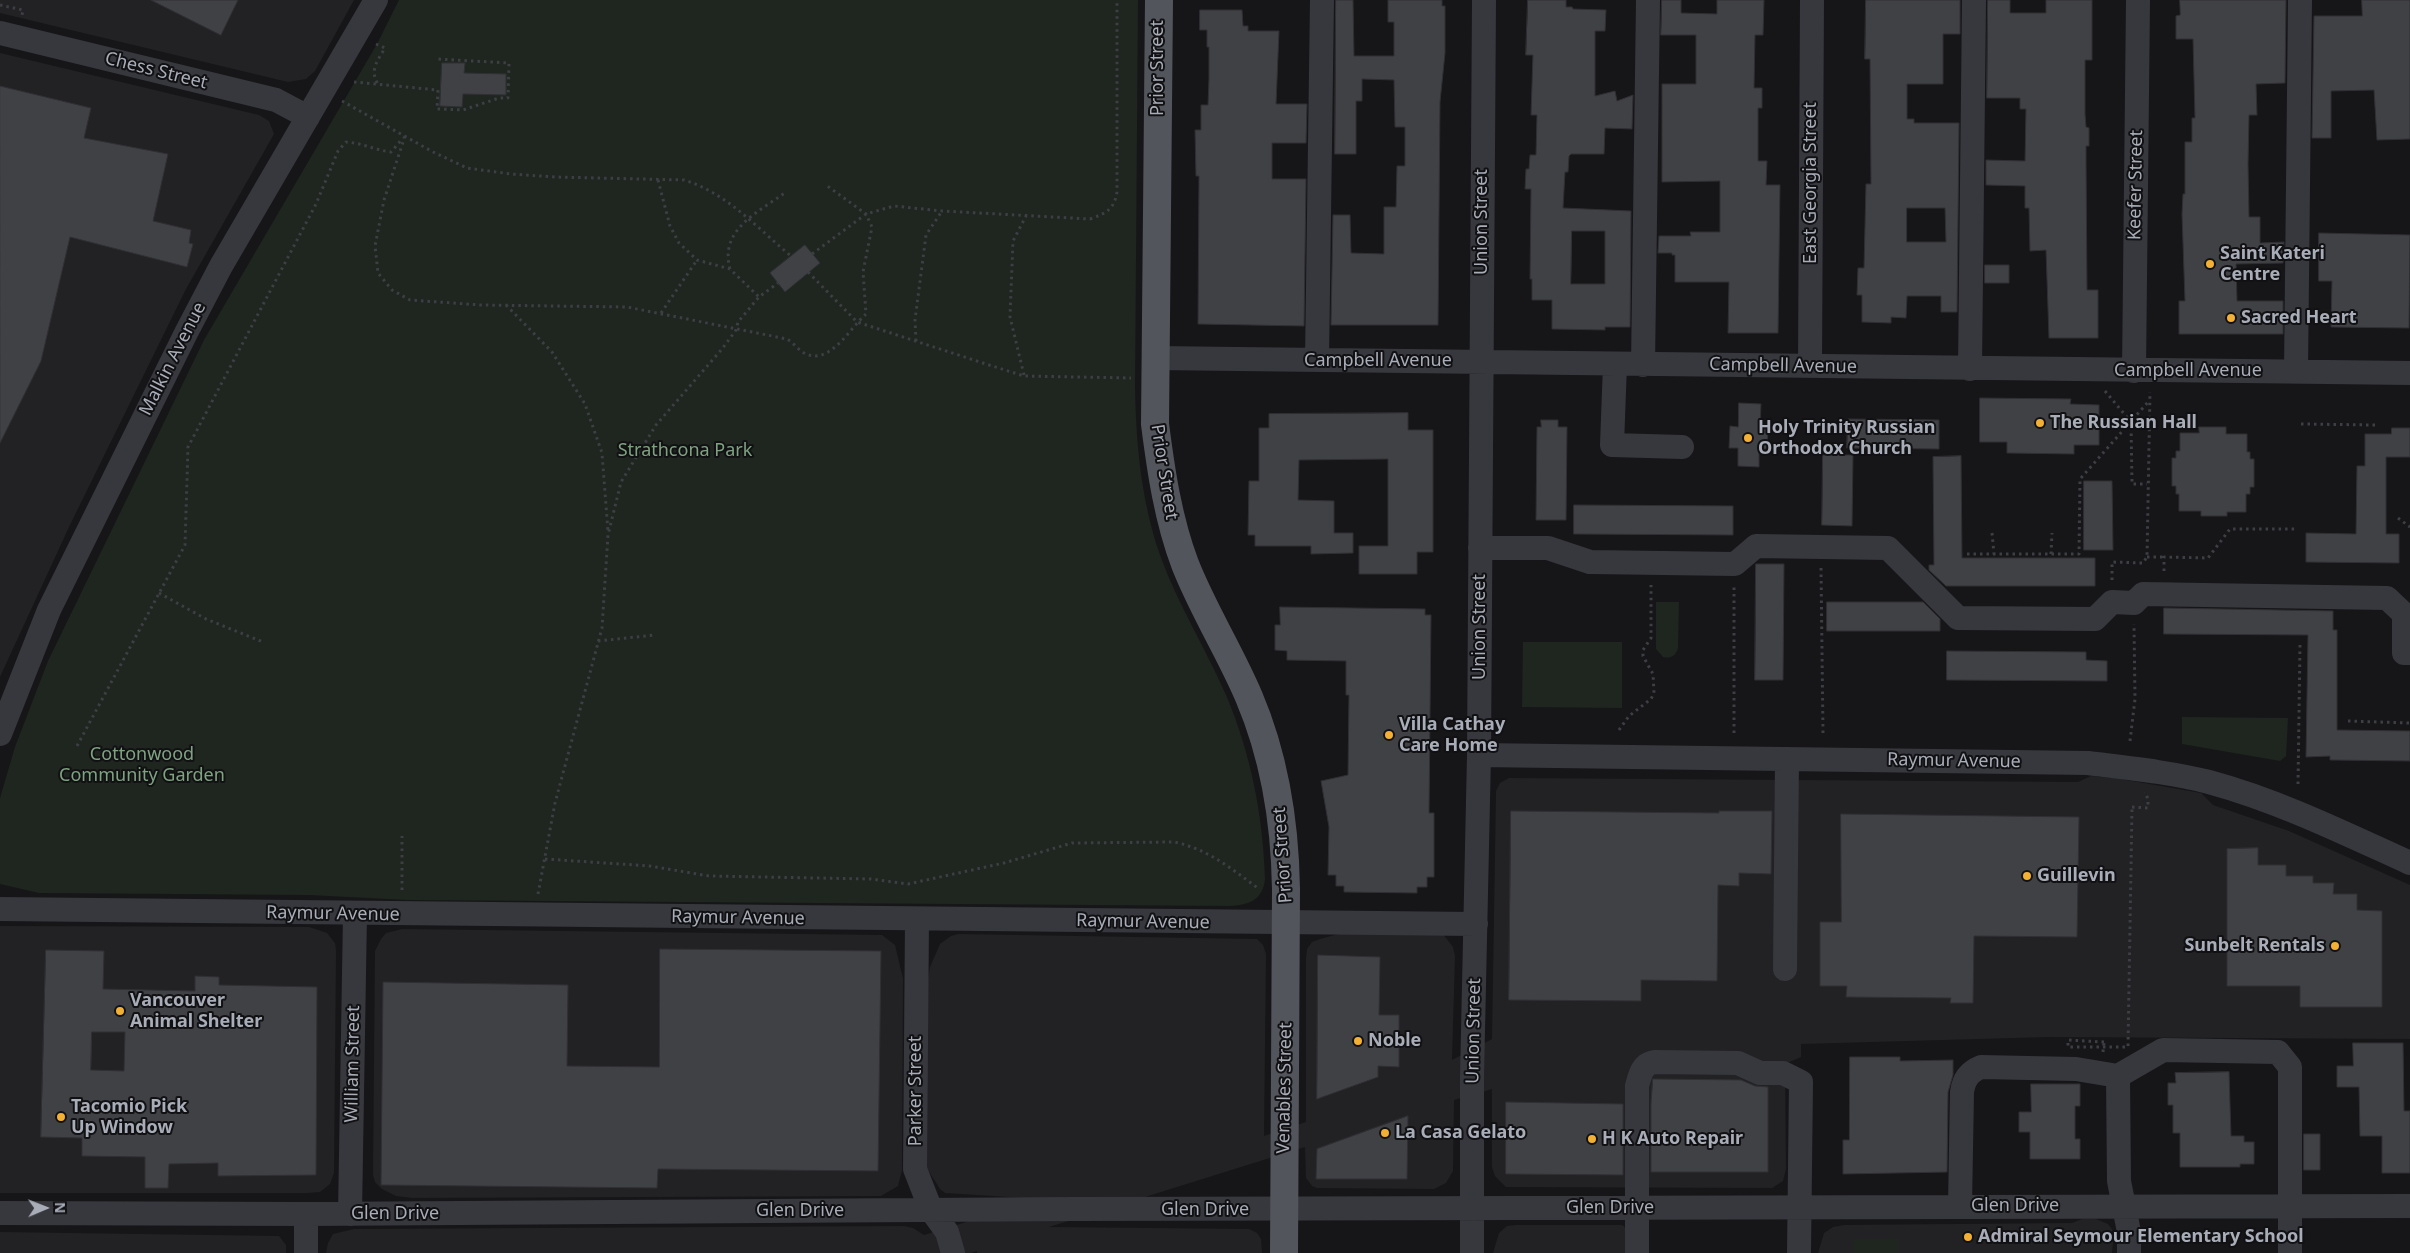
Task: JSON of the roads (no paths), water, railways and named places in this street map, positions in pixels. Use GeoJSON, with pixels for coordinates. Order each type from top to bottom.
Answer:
{"type":"FeatureCollection","features":[{"type":"Feature","properties":{"kind":"main road","name":"Prior Street"},"geometry":{"type":"LineString","coordinates":[[1159,0],[1155,424],[1163,483],[1172,524],[1185,563],[1249,698],[1269,758],[1280,800],[1285,845],[1286,923]]}},
{"type":"Feature","properties":{"kind":"main road","name":"Venables Street"},"geometry":{"type":"LineString","coordinates":[[1284,1253],[1286,923]]}},
{"type":"Feature","properties":{"kind":"street","name":"Malkin Avenue"},"geometry":{"type":"LineString","coordinates":[[0,734],[48,610],[186,333],[221,266],[358,34],[376,0]]}},
{"type":"Feature","properties":{"kind":"street"},"geometry":{"type":"LineString","coordinates":[[1317,360],[1322,0]]}},
{"type":"Feature","properties":{"kind":"street","name":"Union Street"},"geometry":{"type":"LineString","coordinates":[[1472,1253],[1479,755],[1484,0]]}},
{"type":"Feature","properties":{"kind":"street"},"geometry":{"type":"LineString","coordinates":[[1643,365],[1648,0]]}},
{"type":"Feature","properties":{"kind":"street","name":"East Georgia Street"},"geometry":{"type":"LineString","coordinates":[[1810,366],[1812,0]]}},
{"type":"Feature","properties":{"kind":"street"},"geometry":{"type":"LineString","coordinates":[[1970,369],[1974,0]]}},
{"type":"Feature","properties":{"kind":"street","name":"Keefer Street"},"geometry":{"type":"LineString","coordinates":[[2134,371],[2138,0]]}},
{"type":"Feature","properties":{"kind":"street"},"geometry":{"type":"LineString","coordinates":[[2296,372],[2300,0]]}},
{"type":"Feature","properties":{"kind":"street","name":"Chess Street"},"geometry":{"type":"LineString","coordinates":[[0,33],[276,100],[308,117]]}},
{"type":"Feature","properties":{"kind":"street","name":"Campbell Avenue"},"geometry":{"type":"LineString","coordinates":[[1155,358],[2410,373]]}},
{"type":"Feature","properties":{"kind":"street"},"geometry":{"type":"LineString","coordinates":[[1615,364],[1612,445],[1682,447]]}},
{"type":"Feature","properties":{"kind":"street"},"geometry":{"type":"LineString","coordinates":[[1480,548],[1548,548],[1590,562],[1651,564],[1734,564],[1756,546],[1888,548],[1958,618],[2095,619],[2123,602],[2143,594],[2387,598],[2404,614],[2404,653],[2410,653]]}},
{"type":"Feature","properties":{"kind":"street","name":"Raymur Avenue"},"geometry":{"type":"LineString","coordinates":[[1479,755],[2088,763],[2142,769],[2208,782],[2290,809],[2410,863]]}},
{"type":"Feature","properties":{"kind":"street"},"geometry":{"type":"LineString","coordinates":[[1785,969],[1787,759]]}},
{"type":"Feature","properties":{"kind":"street","name":"Raymur Avenue"},"geometry":{"type":"LineString","coordinates":[[0,909],[534,916],[1476,924]]}},
{"type":"Feature","properties":{"kind":"street","name":"William Street"},"geometry":{"type":"LineString","coordinates":[[350,1214],[355,914]]}},
{"type":"Feature","properties":{"kind":"street","name":"Parker Street"},"geometry":{"type":"LineString","coordinates":[[917,919],[915,1170],[931,1210],[947,1232],[953,1253]]}},
{"type":"Feature","properties":{"kind":"street"},"geometry":{"type":"LineString","coordinates":[[1960,1206],[1962,1092],[1964,1081],[1972,1071],[1981,1067],[2076,1069],[2118,1076],[2163,1050],[2278,1052],[2290,1067],[2290,1253]]}},
{"type":"Feature","properties":{"kind":"street"},"geometry":{"type":"LineString","coordinates":[[1637,1253],[1637,1086],[1643,1069],[1648,1063],[1738,1063],[1760,1073],[1784,1073],[1801,1082],[1799,1253]]}},
{"type":"Feature","properties":{"kind":"street"},"geometry":{"type":"LineString","coordinates":[[2118,1076],[2119,1181],[2129,1232],[2129,1253]]}},
{"type":"Feature","properties":{"kind":"street","name":"Glen Drive"},"geometry":{"type":"LineString","coordinates":[[0,1213],[350,1214],[1637,1207],[2410,1206]]}},
{"type":"Feature","properties":{"kind":"street"},"geometry":{"type":"LineString","coordinates":[[306,1214],[306,1253]]}},
{"type":"Feature","properties":{"kind":"place","name":"Saint Kateri Centre"},"geometry":{"type":"Point","coordinates":[2210,264]}},
{"type":"Feature","properties":{"kind":"place","name":"Sacred Heart"},"geometry":{"type":"Point","coordinates":[2231,318]}},
{"type":"Feature","properties":{"kind":"place","name":"The Russian Hall"},"geometry":{"type":"Point","coordinates":[2040,423]}},
{"type":"Feature","properties":{"kind":"place","name":"Holy Trinity Russian Orthodox Church"},"geometry":{"type":"Point","coordinates":[1748,438]}},
{"type":"Feature","properties":{"kind":"place","name":"Villa Cathay Care Home"},"geometry":{"type":"Point","coordinates":[1389,735]}},
{"type":"Feature","properties":{"kind":"place","name":"Guillevin"},"geometry":{"type":"Point","coordinates":[2027,876]}},
{"type":"Feature","properties":{"kind":"place","name":"Sunbelt Rentals"},"geometry":{"type":"Point","coordinates":[2335,946]}},
{"type":"Feature","properties":{"kind":"place","name":"Vancouver Animal Shelter"},"geometry":{"type":"Point","coordinates":[120,1011]}},
{"type":"Feature","properties":{"kind":"place","name":"Noble"},"geometry":{"type":"Point","coordinates":[1358,1041]}},
{"type":"Feature","properties":{"kind":"place","name":"Tacomio Pick Up Window"},"geometry":{"type":"Point","coordinates":[61,1117]}},
{"type":"Feature","properties":{"kind":"place","name":"La Casa Gelato"},"geometry":{"type":"Point","coordinates":[1385,1133]}},
{"type":"Feature","properties":{"kind":"place","name":"H K Auto Repair"},"geometry":{"type":"Point","coordinates":[1592,1139]}},
{"type":"Feature","properties":{"kind":"place","name":"Admiral Seymour Elementary School"},"geometry":{"type":"Point","coordinates":[1968,1237]}},
{"type":"Feature","properties":{"kind":"park label","name":"Strathcona Park"},"geometry":{"type":"Point","coordinates":[685,451]}},
{"type":"Feature","properties":{"kind":"park label","name":"Cottonwood Community Garden"},"geometry":{"type":"Point","coordinates":[142,765]}}]}
